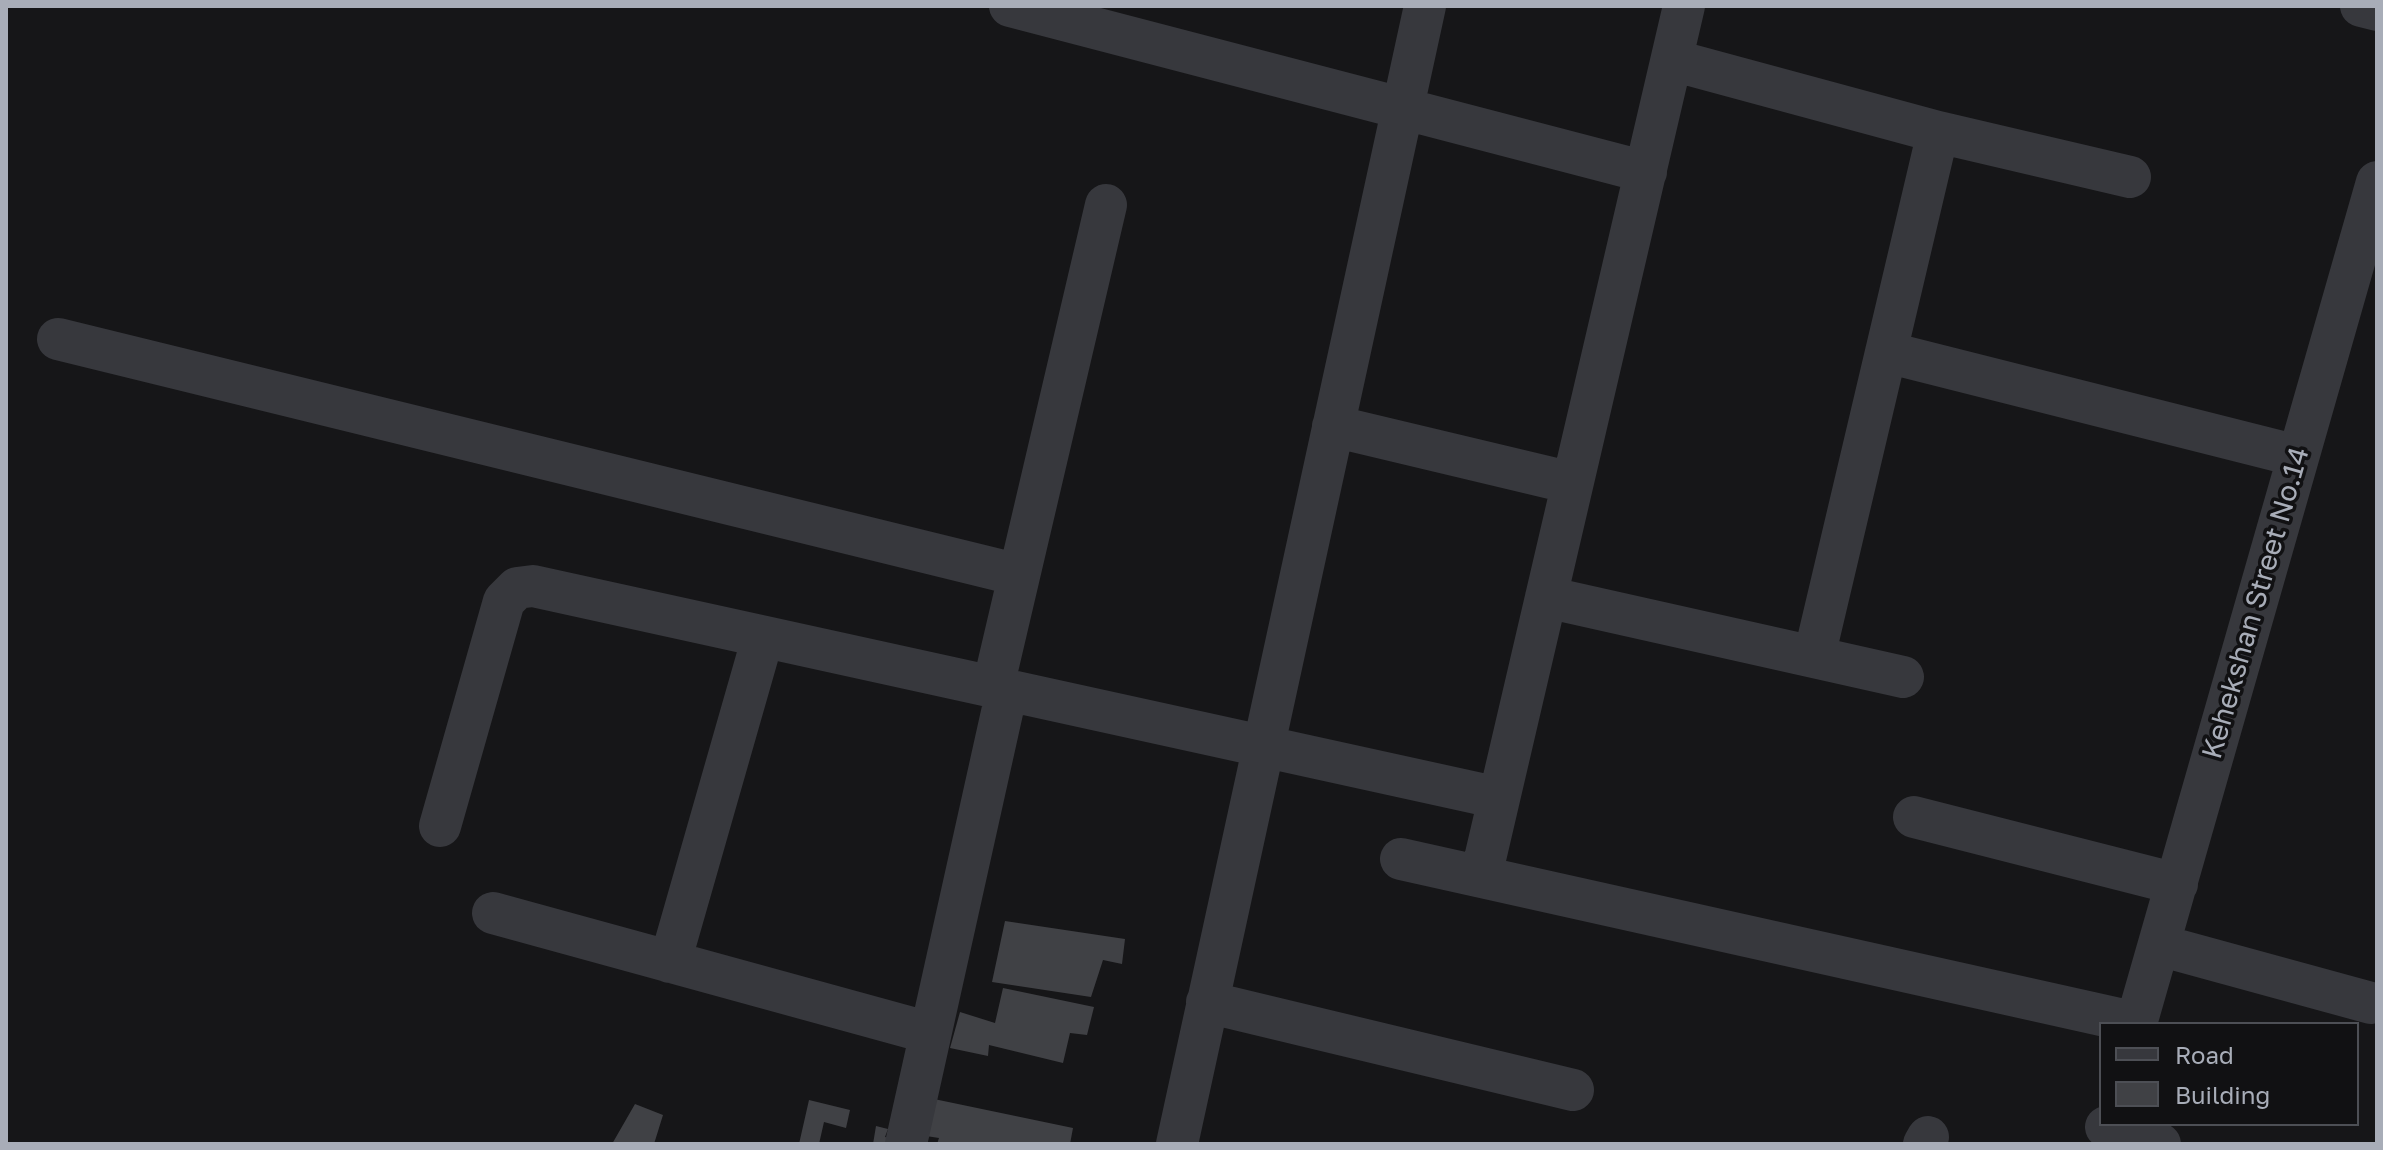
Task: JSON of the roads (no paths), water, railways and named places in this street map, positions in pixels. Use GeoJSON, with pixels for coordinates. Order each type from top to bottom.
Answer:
{"type":"FeatureCollection","features":[{"type":"Feature","properties":{"kind":"street"},"geometry":{"type":"LineString","coordinates":[[1010,6],[1646,172]]}},
{"type":"Feature","properties":{"kind":"street"},"geometry":{"type":"LineString","coordinates":[[1177,1144],[1425,6]]}},
{"type":"Feature","properties":{"kind":"street"},"geometry":{"type":"LineString","coordinates":[[1481,876],[1684,6]]}},
{"type":"Feature","properties":{"kind":"street"},"geometry":{"type":"LineString","coordinates":[[2361,6],[2377,10]]}},
{"type":"Feature","properties":{"kind":"street"},"geometry":{"type":"LineString","coordinates":[[1672,60],[1938,132],[2130,177]]}},
{"type":"Feature","properties":{"kind":"street"},"geometry":{"type":"LineString","coordinates":[[1814,657],[1938,132]]}},
{"type":"Feature","properties":{"kind":"street","name":"Kehekshan Street No.14"},"geometry":{"type":"LineString","coordinates":[[2137,1022],[2377,182]]}},
{"type":"Feature","properties":{"kind":"street"},"geometry":{"type":"LineString","coordinates":[[906,1144],[1000,689],[1019,575],[1106,205]]}},
{"type":"Feature","properties":{"kind":"street"},"geometry":{"type":"LineString","coordinates":[[58,339],[1019,575]]}},
{"type":"Feature","properties":{"kind":"street"},"geometry":{"type":"LineString","coordinates":[[1886,352],[2298,456]]}},
{"type":"Feature","properties":{"kind":"street"},"geometry":{"type":"LineString","coordinates":[[1333,426],[1572,483]]}},
{"type":"Feature","properties":{"kind":"street"},"geometry":{"type":"LineString","coordinates":[[440,826],[504,601],[517,588],[533,586],[1499,798]]}},
{"type":"Feature","properties":{"kind":"street"},"geometry":{"type":"LineString","coordinates":[[1546,597],[1903,677]]}},
{"type":"Feature","properties":{"kind":"street"},"geometry":{"type":"LineString","coordinates":[[670,962],[763,637]]}},
{"type":"Feature","properties":{"kind":"street"},"geometry":{"type":"LineString","coordinates":[[1914,817],[2177,884]]}},
{"type":"Feature","properties":{"kind":"street"},"geometry":{"type":"LineString","coordinates":[[1401,859],[2127,1022]]}},
{"type":"Feature","properties":{"kind":"street"},"geometry":{"type":"LineString","coordinates":[[493,913],[930,1033]]}},
{"type":"Feature","properties":{"kind":"street"},"geometry":{"type":"LineString","coordinates":[[2159,945],[2371,1003]]}},
{"type":"Feature","properties":{"kind":"street"},"geometry":{"type":"LineString","coordinates":[[1207,1002],[1573,1090]]}},
{"type":"Feature","properties":{"kind":"street"},"geometry":{"type":"LineString","coordinates":[[2105,1132],[2160,1144]]}}]}
